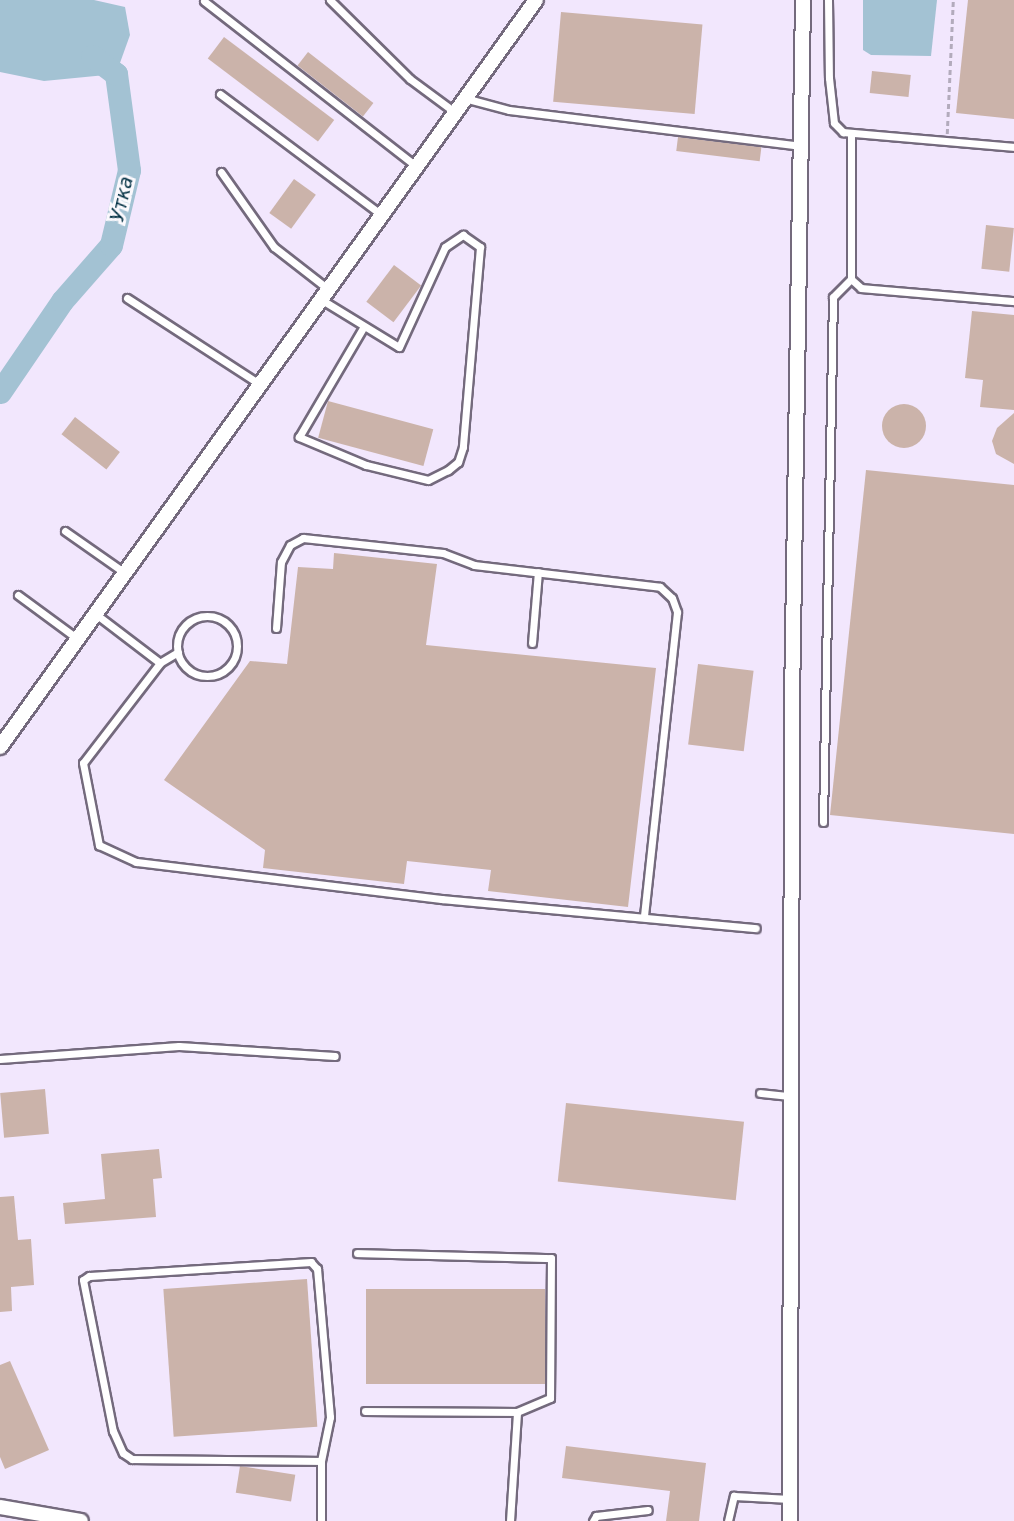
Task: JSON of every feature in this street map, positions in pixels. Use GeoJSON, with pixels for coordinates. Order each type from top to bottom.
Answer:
{"type":"FeatureCollection","features":[{"type":"Feature","properties":{"kind":"street"},"geometry":{"type":"LineString","coordinates":[[0,747],[468,99],[536,0]]}},
{"type":"Feature","properties":{"kind":"street"},"geometry":{"type":"LineString","coordinates":[[790,1521],[792,701],[803,0]]}},
{"type":"Feature","properties":{"kind":"street"},"geometry":{"type":"LineString","coordinates":[[0,1507],[82,1521]]}},
{"type":"Feature","properties":{"kind":"lane"},"geometry":{"type":"LineString","coordinates":[[330,0],[410,79],[457,114]]}},
{"type":"Feature","properties":{"kind":"lane"},"geometry":{"type":"LineString","coordinates":[[828,0],[834,123],[843,132],[1014,147]]}},
{"type":"Feature","properties":{"kind":"lane"},"geometry":{"type":"LineString","coordinates":[[204,1],[418,167]]}},
{"type":"Feature","properties":{"kind":"lane"},"geometry":{"type":"LineString","coordinates":[[220,94],[383,216]]}},
{"type":"Feature","properties":{"kind":"lane"},"geometry":{"type":"LineString","coordinates":[[468,99],[509,110],[802,146]]}},
{"type":"Feature","properties":{"kind":"lane"},"geometry":{"type":"LineString","coordinates":[[823,822],[833,297],[851,279],[851,133]]}},
{"type":"Feature","properties":{"kind":"lane"},"geometry":{"type":"LineString","coordinates":[[220,172],[274,247],[363,328],[399,347],[445,247],[463,235],[480,247],[463,447],[458,462],[448,470],[428,480],[366,465],[299,437],[363,328]]}},
{"type":"Feature","properties":{"kind":"lane"},"geometry":{"type":"LineString","coordinates":[[851,279],[862,288],[1014,301]]}},
{"type":"Feature","properties":{"kind":"lane"},"geometry":{"type":"LineString","coordinates":[[127,298],[261,385]]}},
{"type":"Feature","properties":{"kind":"lane"},"geometry":{"type":"LineString","coordinates":[[65,531],[127,574]]}},
{"type":"Feature","properties":{"kind":"lane"},"geometry":{"type":"LineString","coordinates":[[276,628],[281,562],[290,545],[303,538],[443,553],[474,565],[660,587],[672,598],[677,612],[644,917]]}},
{"type":"Feature","properties":{"kind":"lane"},"geometry":{"type":"LineString","coordinates":[[532,643],[538,572]]}},
{"type":"Feature","properties":{"kind":"lane"},"geometry":{"type":"LineString","coordinates":[[18,595],[78,639]]}},
{"type":"Feature","properties":{"kind":"lane"},"geometry":{"type":"LineString","coordinates":[[97,615],[160,663]]}},
{"type":"Feature","properties":{"kind":"lane"},"geometry":{"type":"LineString","coordinates":[[203,616],[223,620],[235,635],[231,663],[216,674],[188,669],[178,652],[180,633],[203,616]]}},
{"type":"Feature","properties":{"kind":"lane"},"geometry":{"type":"LineString","coordinates":[[178,652],[160,663],[83,763],[99,845],[136,862],[442,899],[756,928]]}},
{"type":"Feature","properties":{"kind":"lane"},"geometry":{"type":"LineString","coordinates":[[0,1059],[179,1046],[335,1056]]}},
{"type":"Feature","properties":{"kind":"lane"},"geometry":{"type":"LineString","coordinates":[[760,1093],[793,1096]]}},
{"type":"Feature","properties":{"kind":"lane"},"geometry":{"type":"LineString","coordinates":[[357,1253],[551,1258],[550,1398],[517,1412],[365,1411]]}},
{"type":"Feature","properties":{"kind":"lane"},"geometry":{"type":"LineString","coordinates":[[321,1461],[132,1459],[123,1453],[113,1431],[83,1280],[89,1276],[311,1262],[317,1269],[330,1417],[321,1461],[321,1521]]}},
{"type":"Feature","properties":{"kind":"lane"},"geometry":{"type":"LineString","coordinates":[[510,1521],[517,1412]]}},
{"type":"Feature","properties":{"kind":"lane"},"geometry":{"type":"LineString","coordinates":[[728,1521],[734,1496],[790,1499]]}},
{"type":"Feature","properties":{"kind":"lane"},"geometry":{"type":"LineString","coordinates":[[593,1521],[596,1516],[648,1510]]}},
{"type":"Feature","properties":{"kind":"path"},"geometry":{"type":"LineString","coordinates":[[947,141],[953,0]]}},
{"type":"Feature","properties":{"kind":"water"},"geometry":{"type":"Polygon","coordinates":[[[0,0],[94,0],[125,7],[130,35],[116,74],[44,81],[0,72],[0,0]]]}},
{"type":"Feature","properties":{"kind":"water"},"geometry":{"type":"Polygon","coordinates":[[[863,0],[937,0],[931,56],[871,55],[863,50],[863,0]]]}},
{"type":"Feature","properties":{"kind":"building"},"geometry":{"type":"Polygon","coordinates":[[[968,0],[1014,0],[1014,119],[956,113],[968,0]]]}},
{"type":"Feature","properties":{"kind":"building"},"geometry":{"type":"Polygon","coordinates":[[[561,12],[702,24],[695,114],[553,102],[561,12]]]}},
{"type":"Feature","properties":{"kind":"building"},"geometry":{"type":"Polygon","coordinates":[[[224,37],[334,120],[318,142],[208,59],[224,37]]]}},
{"type":"Feature","properties":{"kind":"building"},"geometry":{"type":"Polygon","coordinates":[[[308,52],[373,103],[363,116],[298,65],[308,52]]]}},
{"type":"Feature","properties":{"kind":"building"},"geometry":{"type":"Polygon","coordinates":[[[872,71],[911,75],[908,97],[870,93],[872,71]]]}},
{"type":"Feature","properties":{"kind":"building"},"geometry":{"type":"Polygon","coordinates":[[[678,137],[761,147],[760,161],[676,151],[678,137]]]}},
{"type":"Feature","properties":{"kind":"building"},"geometry":{"type":"Polygon","coordinates":[[[294,179],[316,195],[291,229],[269,213],[294,179]]]}},
{"type":"Feature","properties":{"kind":"building"},"geometry":{"type":"Polygon","coordinates":[[[986,225],[1014,228],[1009,272],[981,269],[986,225]]]}},
{"type":"Feature","properties":{"kind":"building"},"geometry":{"type":"Polygon","coordinates":[[[394,265],[421,285],[393,322],[366,302],[394,265]]]}},
{"type":"Feature","properties":{"kind":"building"},"geometry":{"type":"Polygon","coordinates":[[[972,311],[1014,315],[1014,410],[980,407],[983,380],[965,378],[972,311]]]}},
{"type":"Feature","properties":{"kind":"building"},"geometry":{"type":"Polygon","coordinates":[[[328,401],[433,429],[423,466],[318,438],[328,401]]]}},
{"type":"Feature","properties":{"kind":"building"},"geometry":{"type":"Polygon","coordinates":[[[904,404],[919,411],[926,426],[919,441],[904,448],[889,441],[882,426],[889,411],[904,404]]]}},
{"type":"Feature","properties":{"kind":"building"},"geometry":{"type":"Polygon","coordinates":[[[1014,413],[1014,464],[996,454],[992,441],[997,428],[1014,413]]]}},
{"type":"Feature","properties":{"kind":"building"},"geometry":{"type":"Polygon","coordinates":[[[75,417],[120,452],[106,469],[61,434],[75,417]]]}},
{"type":"Feature","properties":{"kind":"building"},"geometry":{"type":"Polygon","coordinates":[[[866,470],[1014,485],[1014,834],[830,815],[866,470]]]}},
{"type":"Feature","properties":{"kind":"building"},"geometry":{"type":"Polygon","coordinates":[[[334,553],[437,564],[426,645],[656,668],[628,907],[488,891],[491,870],[407,861],[404,884],[263,868],[265,850],[164,780],[250,661],[287,664],[298,567],[333,569],[334,553]]]}},
{"type":"Feature","properties":{"kind":"building"},"geometry":{"type":"Polygon","coordinates":[[[698,664],[754,671],[744,751],[688,744],[698,664]]]}},
{"type":"Feature","properties":{"kind":"building"},"geometry":{"type":"Polygon","coordinates":[[[45,1089],[49,1134],[4,1138],[0,1093],[45,1089]]]}},
{"type":"Feature","properties":{"kind":"building"},"geometry":{"type":"Polygon","coordinates":[[[566,1103],[744,1122],[736,1200],[558,1182],[566,1103]]]}},
{"type":"Feature","properties":{"kind":"building"},"geometry":{"type":"Polygon","coordinates":[[[159,1149],[162,1178],[153,1179],[156,1217],[65,1224],[63,1203],[105,1199],[101,1154],[159,1149]]]}},
{"type":"Feature","properties":{"kind":"building"},"geometry":{"type":"Polygon","coordinates":[[[14,1196],[18,1240],[31,1239],[34,1285],[11,1287],[12,1311],[0,1312],[0,1197],[14,1196]]]}},
{"type":"Feature","properties":{"kind":"building"},"geometry":{"type":"Polygon","coordinates":[[[307,1279],[317,1427],[174,1437],[163,1289],[307,1279]]]}},
{"type":"Feature","properties":{"kind":"building"},"geometry":{"type":"Polygon","coordinates":[[[366,1289],[545,1289],[545,1384],[366,1384],[366,1289]]]}},
{"type":"Feature","properties":{"kind":"building"},"geometry":{"type":"Polygon","coordinates":[[[10,1361],[49,1450],[5,1469],[0,1457],[0,1365],[10,1361]]]}},
{"type":"Feature","properties":{"kind":"building"},"geometry":{"type":"Polygon","coordinates":[[[566,1446],[706,1463],[699,1521],[666,1521],[670,1491],[562,1478],[566,1446]]]}},
{"type":"Feature","properties":{"kind":"building"},"geometry":{"type":"Polygon","coordinates":[[[240,1466],[295,1475],[291,1501],[236,1493],[240,1466]]]}},
{"type":"Feature","properties":{"kind":"waterway","name":"Утка"},"geometry":{"type":"LineString","coordinates":[[0,392],[62,301],[111,245],[129,170],[116,74],[92,56]]}}]}
